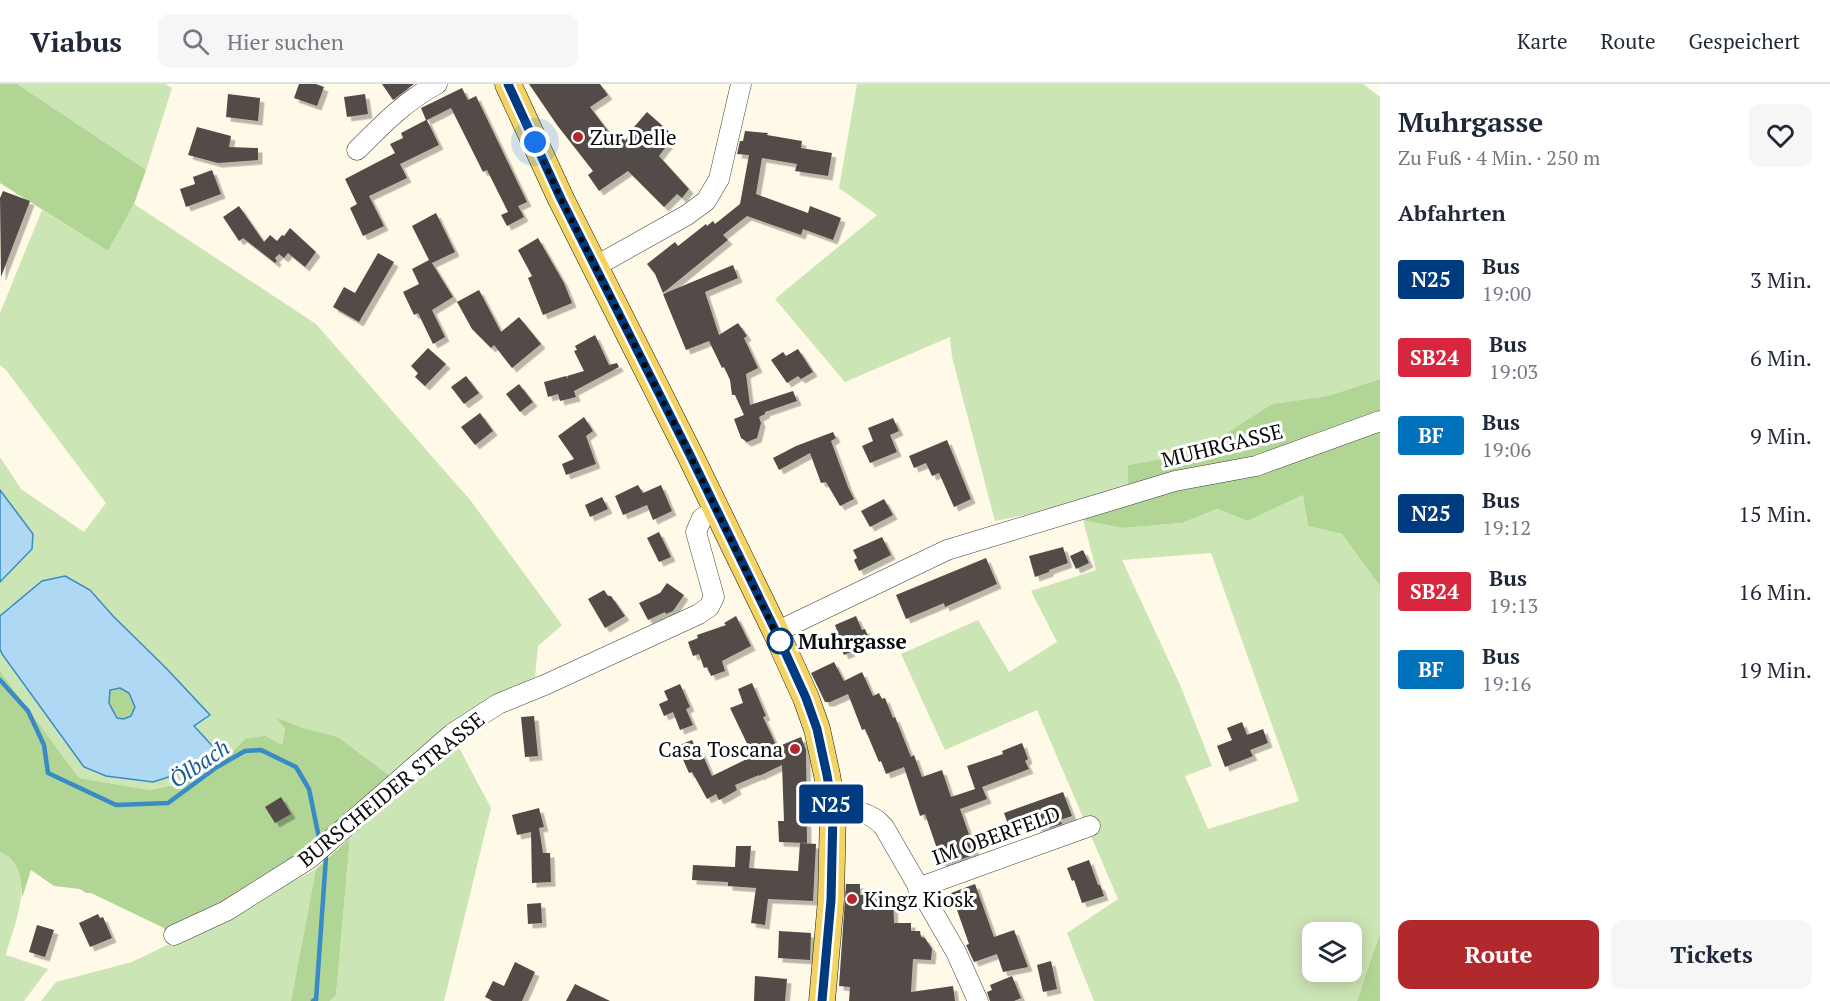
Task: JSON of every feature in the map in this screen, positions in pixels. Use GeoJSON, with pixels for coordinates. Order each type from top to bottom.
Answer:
{"type":"FeatureCollection","features":[{"type":"Feature","properties":{"kind":"main road"},"geometry":{"type":"LineString","coordinates":[[508,84],[561,199],[776,632],[806,698],[817,729],[833,811],[831,900],[822,1001]]}},
{"type":"Feature","properties":{"kind":"street"},"geometry":{"type":"LineString","coordinates":[[357,150],[392,115],[437,84]]}},
{"type":"Feature","properties":{"kind":"street"},"geometry":{"type":"LineString","coordinates":[[596,266],[687,215],[706,201],[719,179],[741,84]]}},
{"type":"Feature","properties":{"kind":"street","name":"MUHRGASSE"},"geometry":{"type":"LineString","coordinates":[[776,632],[947,550],[1175,481],[1256,466],[1380,421]]}},
{"type":"Feature","properties":{"kind":"street","name":"BURSCHEIDER STRASSE"},"geometry":{"type":"LineString","coordinates":[[174,935],[226,910],[310,858],[452,734],[498,704],[547,684],[699,614],[709,607],[714,597],[696,532],[702,518],[716,510]]}},
{"type":"Feature","properties":{"kind":"street","name":"IM OBERFELD"},"geometry":{"type":"LineString","coordinates":[[833,811],[864,813],[876,817],[885,827],[956,952],[978,1001]]}},
{"type":"Feature","properties":{"kind":"street","name":"IM OBERFELD"},"geometry":{"type":"LineString","coordinates":[[918,888],[1090,826]]}},
{"type":"Feature","properties":{"kind":"green space"},"geometry":{"type":"Polygon","coordinates":[[[0,84],[17,84],[146,170],[134,204],[108,251],[0,183],[0,84]]]}},
{"type":"Feature","properties":{"kind":"green space"},"geometry":{"type":"Polygon","coordinates":[[[17,84],[165,84],[172,88],[146,170],[17,84]]]}},
{"type":"Feature","properties":{"kind":"green space"},"geometry":{"type":"Polygon","coordinates":[[[857,84],[1363,84],[1380,97],[1380,379],[1328,396],[1272,404],[1195,453],[1128,465],[1128,489],[1087,521],[1123,528],[1182,523],[1219,509],[1247,521],[1303,495],[1308,526],[1342,534],[1380,586],[1380,933],[1357,1001],[1094,1001],[1067,933],[1118,899],[1037,710],[945,750],[901,654],[978,620],[1009,672],[1057,642],[1031,591],[1096,570],[1079,504],[995,521],[952,357],[950,337],[845,382],[775,299],[877,215],[839,188],[857,84]],[[1211,553],[1122,560],[1181,687],[1212,766],[1185,776],[1208,829],[1299,801],[1211,553]]]}},
{"type":"Feature","properties":{"kind":"green space"},"geometry":{"type":"Polygon","coordinates":[[[134,204],[316,324],[471,501],[562,625],[538,646],[535,677],[515,686],[448,727],[391,777],[338,737],[303,728],[277,717],[285,729],[282,745],[245,739],[206,778],[150,790],[79,778],[0,671],[0,649],[38,702],[194,725],[210,715],[90,590],[10,606],[0,616],[0,582],[32,549],[33,534],[0,490],[0,457],[21,489],[84,532],[106,503],[0,365],[0,313],[42,210],[108,251],[134,204]]]}},
{"type":"Feature","properties":{"kind":"green space"},"geometry":{"type":"Polygon","coordinates":[[[1380,379],[1380,586],[1342,534],[1308,526],[1303,495],[1247,521],[1218,509],[1182,523],[1123,528],[1086,521],[1079,504],[1128,489],[1128,465],[1195,453],[1272,404],[1328,396],[1380,379]]]}},
{"type":"Feature","properties":{"kind":"green space"},"geometry":{"type":"Polygon","coordinates":[[[0,671],[79,778],[150,790],[206,778],[245,739],[265,736],[282,745],[285,729],[276,717],[303,728],[338,737],[391,777],[324,846],[167,935],[164,928],[91,893],[80,889],[54,886],[31,870],[22,898],[16,865],[7,855],[0,852],[0,671]]]}},
{"type":"Feature","properties":{"kind":"green space"},"geometry":{"type":"Polygon","coordinates":[[[120,688],[129,693],[135,707],[131,716],[124,719],[117,718],[109,703],[110,689],[120,688]]]}},
{"type":"Feature","properties":{"kind":"green space"},"geometry":{"type":"Polygon","coordinates":[[[456,742],[491,808],[444,1001],[330,1001],[336,995],[350,838],[456,742]]]}},
{"type":"Feature","properties":{"kind":"green space"},"geometry":{"type":"Polygon","coordinates":[[[350,838],[336,995],[330,1001],[291,1001],[316,869],[350,838]]]}},
{"type":"Feature","properties":{"kind":"green space"},"geometry":{"type":"Polygon","coordinates":[[[0,852],[12,859],[19,870],[22,883],[18,914],[6,955],[48,969],[24,1001],[0,1001],[0,852]]]}},
{"type":"Feature","properties":{"kind":"green space"},"geometry":{"type":"Polygon","coordinates":[[[316,869],[291,1001],[41,1001],[56,982],[132,962],[231,914],[316,869]]]}},
{"type":"Feature","properties":{"kind":"green space"},"geometry":{"type":"Polygon","coordinates":[[[1380,933],[1380,1001],[1357,1001],[1380,933]]]}},
{"type":"Feature","properties":{"kind":"water"},"geometry":{"type":"Polygon","coordinates":[[[0,490],[33,534],[32,549],[0,582],[0,490]]]}},
{"type":"Feature","properties":{"kind":"water"},"geometry":{"type":"Polygon","coordinates":[[[65,576],[90,590],[210,715],[194,726],[218,752],[175,775],[153,782],[106,776],[84,767],[0,649],[0,616],[42,581],[65,576]],[[120,688],[110,690],[109,703],[117,718],[124,719],[131,716],[135,707],[129,693],[120,688]]]}},
{"type":"Feature","properties":{"kind":"building"},"geometry":{"type":"Polygon","coordinates":[[[299,84],[316,84],[324,87],[317,106],[294,98],[299,84]]]}},
{"type":"Feature","properties":{"kind":"building"},"geometry":{"type":"Polygon","coordinates":[[[382,84],[414,84],[393,100],[382,84]]]}},
{"type":"Feature","properties":{"kind":"building"},"geometry":{"type":"Polygon","coordinates":[[[529,84],[600,84],[608,95],[590,107],[614,139],[620,134],[625,141],[647,112],[674,136],[659,156],[689,189],[682,198],[677,194],[664,207],[628,171],[599,191],[588,175],[593,171],[529,84]]]}},
{"type":"Feature","properties":{"kind":"building"},"geometry":{"type":"Polygon","coordinates":[[[462,88],[468,100],[476,96],[527,202],[518,206],[524,217],[507,226],[501,215],[508,212],[487,170],[483,172],[451,108],[427,120],[439,145],[400,164],[407,178],[369,196],[384,226],[363,236],[350,208],[357,204],[345,179],[395,153],[390,144],[403,138],[401,133],[426,120],[421,108],[462,88]]]}},
{"type":"Feature","properties":{"kind":"building"},"geometry":{"type":"Polygon","coordinates":[[[228,94],[260,98],[258,121],[226,117],[228,94]]]}},
{"type":"Feature","properties":{"kind":"building"},"geometry":{"type":"Polygon","coordinates":[[[365,94],[368,114],[347,117],[344,97],[365,94]]]}},
{"type":"Feature","properties":{"kind":"building"},"geometry":{"type":"Polygon","coordinates":[[[197,127],[231,136],[229,147],[258,148],[258,160],[218,163],[188,155],[197,127]]]}},
{"type":"Feature","properties":{"kind":"building"},"geometry":{"type":"Polygon","coordinates":[[[745,131],[768,133],[767,135],[802,141],[801,148],[832,153],[828,176],[795,171],[797,164],[762,158],[756,194],[808,213],[810,206],[841,218],[833,240],[803,229],[801,235],[747,216],[723,235],[728,240],[663,293],[655,274],[647,264],[675,242],[678,246],[706,224],[707,226],[713,221],[715,224],[740,204],[749,155],[737,154],[745,131]]]}},
{"type":"Feature","properties":{"kind":"building"},"geometry":{"type":"Polygon","coordinates":[[[212,170],[221,194],[186,207],[180,189],[195,184],[193,177],[212,170]]]}},
{"type":"Feature","properties":{"kind":"building"},"geometry":{"type":"Polygon","coordinates":[[[3,191],[30,201],[1,277],[0,198],[3,191]]]}},
{"type":"Feature","properties":{"kind":"building"},"geometry":{"type":"Polygon","coordinates":[[[239,206],[264,242],[270,235],[277,241],[290,228],[316,252],[305,267],[288,253],[284,258],[279,254],[275,258],[277,261],[275,263],[243,238],[239,241],[223,217],[239,206]]]}},
{"type":"Feature","properties":{"kind":"building"},"geometry":{"type":"Polygon","coordinates":[[[436,213],[455,252],[432,263],[453,297],[432,310],[445,337],[433,344],[418,313],[414,315],[403,292],[419,284],[412,269],[429,260],[412,226],[436,213]]]}},
{"type":"Feature","properties":{"kind":"building"},"geometry":{"type":"Polygon","coordinates":[[[538,238],[564,283],[572,303],[543,315],[528,278],[532,276],[518,250],[538,238]]]}},
{"type":"Feature","properties":{"kind":"building"},"geometry":{"type":"Polygon","coordinates":[[[378,253],[394,262],[359,322],[333,307],[344,287],[355,293],[378,253]]]}},
{"type":"Feature","properties":{"kind":"building"},"geometry":{"type":"Polygon","coordinates":[[[733,265],[738,278],[705,292],[719,335],[738,323],[747,336],[744,338],[758,368],[746,374],[750,405],[793,391],[797,401],[765,412],[759,417],[761,423],[757,438],[747,442],[741,438],[734,419],[744,415],[735,395],[732,395],[730,380],[724,367],[722,368],[709,341],[686,350],[663,294],[733,265]]]}},
{"type":"Feature","properties":{"kind":"building"},"geometry":{"type":"Polygon","coordinates":[[[479,290],[501,332],[519,317],[541,344],[512,368],[494,345],[491,348],[472,329],[457,302],[479,290]]]}},
{"type":"Feature","properties":{"kind":"building"},"geometry":{"type":"Polygon","coordinates":[[[595,335],[609,365],[617,363],[619,367],[574,391],[576,397],[560,401],[558,394],[548,397],[544,382],[566,376],[568,379],[567,376],[584,371],[574,351],[577,350],[575,346],[595,335]]]}},
{"type":"Feature","properties":{"kind":"building"},"geometry":{"type":"Polygon","coordinates":[[[428,348],[446,364],[425,386],[415,377],[418,373],[411,366],[428,348]]]}},
{"type":"Feature","properties":{"kind":"building"},"geometry":{"type":"Polygon","coordinates":[[[798,349],[813,372],[801,379],[798,376],[787,383],[771,360],[783,352],[786,356],[798,349]]]}},
{"type":"Feature","properties":{"kind":"building"},"geometry":{"type":"Polygon","coordinates":[[[466,376],[479,393],[464,404],[451,387],[466,376]]]}},
{"type":"Feature","properties":{"kind":"building"},"geometry":{"type":"Polygon","coordinates":[[[519,384],[533,402],[520,412],[506,394],[519,384]]]}},
{"type":"Feature","properties":{"kind":"building"},"geometry":{"type":"Polygon","coordinates":[[[480,413],[493,431],[475,445],[461,427],[480,413]]]}},
{"type":"Feature","properties":{"kind":"building"},"geometry":{"type":"Polygon","coordinates":[[[584,417],[593,431],[586,436],[596,464],[566,475],[562,464],[574,459],[558,436],[584,417]]]}},
{"type":"Feature","properties":{"kind":"building"},"geometry":{"type":"Polygon","coordinates":[[[893,418],[899,431],[890,435],[897,452],[870,463],[862,446],[873,441],[868,428],[893,418]]]}},
{"type":"Feature","properties":{"kind":"building"},"geometry":{"type":"Polygon","coordinates":[[[833,432],[836,438],[831,441],[854,499],[840,506],[826,482],[821,483],[810,453],[779,470],[773,458],[796,446],[833,432]]]}},
{"type":"Feature","properties":{"kind":"building"},"geometry":{"type":"Polygon","coordinates":[[[947,440],[971,499],[954,507],[939,473],[932,476],[926,463],[914,468],[909,456],[947,440]]]}},
{"type":"Feature","properties":{"kind":"building"},"geometry":{"type":"Polygon","coordinates":[[[638,485],[643,493],[661,485],[672,511],[653,520],[647,505],[623,515],[615,496],[638,485]]]}},
{"type":"Feature","properties":{"kind":"building"},"geometry":{"type":"Polygon","coordinates":[[[602,497],[608,509],[590,517],[585,505],[602,497]]]}},
{"type":"Feature","properties":{"kind":"building"},"geometry":{"type":"Polygon","coordinates":[[[884,499],[893,515],[870,527],[861,511],[884,499]]]}},
{"type":"Feature","properties":{"kind":"building"},"geometry":{"type":"Polygon","coordinates":[[[659,532],[671,557],[659,562],[647,538],[659,532]]]}},
{"type":"Feature","properties":{"kind":"building"},"geometry":{"type":"Polygon","coordinates":[[[882,537],[891,555],[859,571],[853,550],[882,537]]]}},
{"type":"Feature","properties":{"kind":"building"},"geometry":{"type":"Polygon","coordinates":[[[1063,547],[1068,563],[1035,577],[1029,556],[1063,547]]]}},
{"type":"Feature","properties":{"kind":"building"},"geometry":{"type":"Polygon","coordinates":[[[1083,550],[1089,563],[1076,569],[1070,556],[1083,550]]]}},
{"type":"Feature","properties":{"kind":"building"},"geometry":{"type":"Polygon","coordinates":[[[986,558],[997,584],[945,607],[944,603],[906,619],[896,595],[986,558]]]}},
{"type":"Feature","properties":{"kind":"building"},"geometry":{"type":"Polygon","coordinates":[[[667,583],[684,595],[673,611],[648,620],[639,603],[660,593],[667,583]]]}},
{"type":"Feature","properties":{"kind":"building"},"geometry":{"type":"Polygon","coordinates":[[[604,590],[625,616],[605,628],[588,599],[604,590]]]}},
{"type":"Feature","properties":{"kind":"building"},"geometry":{"type":"Polygon","coordinates":[[[736,616],[751,646],[722,661],[725,671],[711,676],[707,667],[704,668],[699,654],[693,656],[688,642],[698,638],[697,635],[726,625],[724,623],[736,616]]]}},
{"type":"Feature","properties":{"kind":"building"},"geometry":{"type":"Polygon","coordinates":[[[856,616],[871,643],[844,655],[835,625],[856,616]]]}},
{"type":"Feature","properties":{"kind":"building"},"geometry":{"type":"Polygon","coordinates":[[[834,662],[844,681],[862,672],[873,696],[879,693],[882,699],[885,698],[911,757],[914,755],[922,777],[942,770],[951,797],[975,789],[967,766],[1003,754],[1002,751],[1022,743],[1029,769],[982,787],[987,799],[960,809],[976,854],[943,866],[925,814],[920,816],[904,767],[886,774],[865,729],[862,730],[848,694],[825,702],[811,673],[834,662]]]}},
{"type":"Feature","properties":{"kind":"building"},"geometry":{"type":"Polygon","coordinates":[[[752,683],[766,716],[763,717],[777,747],[801,737],[806,750],[807,843],[779,842],[778,821],[784,821],[782,765],[735,785],[737,790],[719,800],[716,794],[707,799],[692,772],[689,773],[677,746],[692,740],[697,750],[700,749],[712,776],[753,756],[730,708],[743,703],[738,689],[752,683]]]}},
{"type":"Feature","properties":{"kind":"building"},"geometry":{"type":"Polygon","coordinates":[[[680,684],[690,707],[686,709],[693,725],[680,730],[673,712],[664,716],[659,704],[668,700],[664,691],[680,684]]]}},
{"type":"Feature","properties":{"kind":"building"},"geometry":{"type":"Polygon","coordinates":[[[534,716],[538,756],[525,757],[521,717],[534,716]]]}},
{"type":"Feature","properties":{"kind":"building"},"geometry":{"type":"Polygon","coordinates":[[[1242,722],[1247,735],[1263,729],[1268,743],[1250,750],[1253,756],[1225,767],[1217,746],[1232,740],[1227,728],[1242,722]]]}},
{"type":"Feature","properties":{"kind":"building"},"geometry":{"type":"Polygon","coordinates":[[[1063,792],[1072,816],[1060,820],[1062,824],[1050,828],[1049,824],[1037,828],[1034,818],[1009,827],[1004,813],[1063,792]]]}},
{"type":"Feature","properties":{"kind":"building"},"geometry":{"type":"Polygon","coordinates":[[[281,797],[291,814],[275,823],[265,807],[281,797]]]}},
{"type":"Feature","properties":{"kind":"building"},"geometry":{"type":"Polygon","coordinates":[[[539,808],[544,827],[539,828],[543,853],[550,853],[551,882],[532,883],[531,832],[517,835],[512,815],[539,808]]]}},
{"type":"Feature","properties":{"kind":"building"},"geometry":{"type":"Polygon","coordinates":[[[800,843],[816,844],[813,901],[768,899],[765,925],[751,923],[756,888],[728,886],[728,882],[692,880],[693,865],[735,867],[736,846],[751,846],[749,868],[798,871],[800,843]]]}},
{"type":"Feature","properties":{"kind":"building"},"geometry":{"type":"Polygon","coordinates":[[[1089,860],[1104,896],[1082,903],[1067,868],[1089,860]]]}},
{"type":"Feature","properties":{"kind":"building"},"geometry":{"type":"Polygon","coordinates":[[[846,884],[860,884],[860,895],[874,895],[874,898],[893,897],[894,923],[911,923],[911,931],[920,931],[921,937],[925,938],[932,949],[931,960],[913,959],[911,992],[953,986],[955,1001],[849,1001],[850,987],[839,986],[846,884]]]}},
{"type":"Feature","properties":{"kind":"building"},"geometry":{"type":"Polygon","coordinates":[[[975,884],[994,937],[1014,930],[1028,967],[1003,972],[997,954],[974,962],[966,945],[969,944],[951,893],[975,884]]]}},
{"type":"Feature","properties":{"kind":"building"},"geometry":{"type":"Polygon","coordinates":[[[541,903],[542,923],[528,924],[527,904],[541,903]]]}},
{"type":"Feature","properties":{"kind":"building"},"geometry":{"type":"Polygon","coordinates":[[[98,914],[100,918],[103,917],[112,938],[90,947],[79,923],[98,914]]]}},
{"type":"Feature","properties":{"kind":"building"},"geometry":{"type":"Polygon","coordinates":[[[37,925],[54,930],[45,957],[29,952],[37,925]]]}},
{"type":"Feature","properties":{"kind":"building"},"geometry":{"type":"Polygon","coordinates":[[[779,931],[811,933],[810,960],[778,958],[779,931]]]}},
{"type":"Feature","properties":{"kind":"building"},"geometry":{"type":"Polygon","coordinates":[[[1051,961],[1057,989],[1043,992],[1037,965],[1051,961]]]}},
{"type":"Feature","properties":{"kind":"building"},"geometry":{"type":"Polygon","coordinates":[[[515,962],[535,972],[522,1001],[493,1001],[485,997],[493,981],[504,986],[515,962]]]}},
{"type":"Feature","properties":{"kind":"building"},"geometry":{"type":"Polygon","coordinates":[[[755,976],[787,979],[785,1001],[754,1001],[755,976]]]}},
{"type":"Feature","properties":{"kind":"building"},"geometry":{"type":"Polygon","coordinates":[[[1012,976],[1021,998],[1014,1001],[990,1001],[987,992],[992,990],[990,985],[1012,976]]]}},
{"type":"Feature","properties":{"kind":"building"},"geometry":{"type":"Polygon","coordinates":[[[575,984],[610,1001],[566,1001],[575,984]]]}},
{"type":"Feature","properties":{"kind":"waterway","name":"Ölbach"},"geometry":{"type":"LineString","coordinates":[[0,680],[28,711],[44,745],[48,773],[116,805],[168,803],[217,767],[245,751],[261,750],[296,767],[309,789],[319,838]]}},
{"type":"Feature","properties":{"kind":"waterway","name":"Ölbach"},"geometry":{"type":"LineString","coordinates":[[313,1001],[316,1000],[326,857]]}},
{"type":"Feature","properties":{"kind":"bus line","name":"N25"},"geometry":{"type":"LineString","coordinates":[[508,84],[561,199],[776,632],[806,698],[817,729],[833,811],[831,900],[822,1001]]}},
{"type":"Feature","properties":{"kind":"place","name":"Zur Delle"},"geometry":{"type":"Point","coordinates":[578,137]}},
{"type":"Feature","properties":{"kind":"place","name":"Muhrgasse"},"geometry":{"type":"Point","coordinates":[780,641]}},
{"type":"Feature","properties":{"kind":"place","name":"Casa Toscana"},"geometry":{"type":"Point","coordinates":[795,749]}},
{"type":"Feature","properties":{"kind":"place","name":"Kingz Kiosk"},"geometry":{"type":"Point","coordinates":[852,899]}},
{"type":"Feature","properties":{"kind":"route"},"geometry":{"type":"LineString","coordinates":[[535,142],[783,648],[780,641]]}}]}
